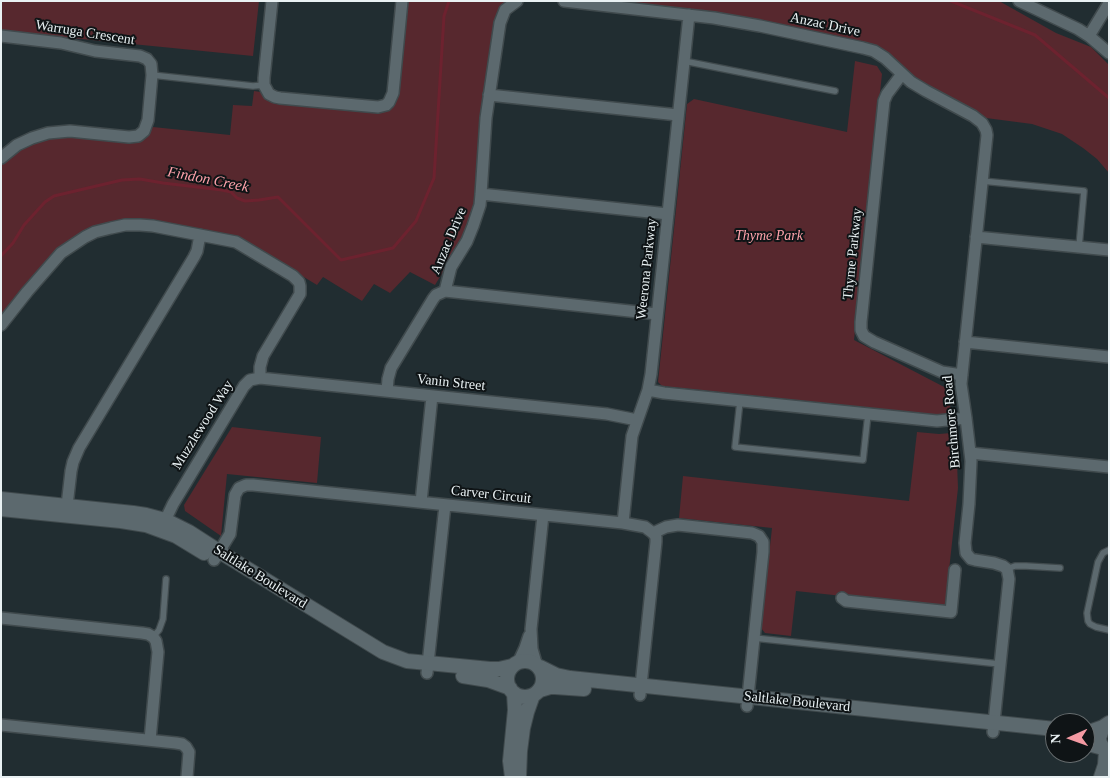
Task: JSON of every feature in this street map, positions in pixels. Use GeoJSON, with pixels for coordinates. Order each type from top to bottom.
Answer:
{"type":"FeatureCollection","features":[{"type":"Feature","properties":{"kind":"street"},"geometry":{"type":"LineString","coordinates":[[272,1],[264,85],[269,94],[280,98],[372,107],[386,104],[391,99],[393,93],[402,1]]}},
{"type":"Feature","properties":{"kind":"street","name":"Anzac Drive"},"geometry":{"type":"LineString","coordinates":[[387,391],[390,372],[394,363],[433,299],[436,295],[445,291],[451,267],[467,240],[480,205],[484,136],[502,17],[505,10],[517,1]]}},
{"type":"Feature","properties":{"kind":"street","name":"Anzac Drive"},"geometry":{"type":"LineString","coordinates":[[564,1],[688,15],[760,26],[874,51],[926,91],[972,116]]}},
{"type":"Feature","properties":{"kind":"street"},"geometry":{"type":"LineString","coordinates":[[1020,1],[1069,24],[1089,36],[1109,53]]}},
{"type":"Feature","properties":{"kind":"street"},"geometry":{"type":"LineString","coordinates":[[1089,36],[1109,3]]}},
{"type":"Feature","properties":{"kind":"street","name":"Weerona Parkway"},"geometry":{"type":"LineString","coordinates":[[623,523],[632,436],[648,390],[651,374],[688,15]]}},
{"type":"Feature","properties":{"kind":"street","name":"Warruga Crescent"},"geometry":{"type":"LineString","coordinates":[[1,36],[61,43],[95,51],[140,56],[148,59],[152,75]]}},
{"type":"Feature","properties":{"kind":"street","name":"Thyme Parkway"},"geometry":{"type":"LineString","coordinates":[[902,74],[884,101],[861,330],[864,336],[874,342],[942,372],[962,375]]}},
{"type":"Feature","properties":{"kind":"street"},"geometry":{"type":"LineString","coordinates":[[1,158],[18,145],[48,133],[70,131],[138,136],[146,127],[152,75]]}},
{"type":"Feature","properties":{"kind":"street"},"geometry":{"type":"LineString","coordinates":[[489,95],[678,115]]}},
{"type":"Feature","properties":{"kind":"street","name":"Birchmore Road"},"geometry":{"type":"LineString","coordinates":[[972,116],[982,123],[986,131],[961,384],[971,476],[965,543],[966,553],[971,559],[1000,564],[1007,569]]}},
{"type":"Feature","properties":{"kind":"street"},"geometry":{"type":"LineString","coordinates":[[481,194],[668,214]]}},
{"type":"Feature","properties":{"kind":"street"},"geometry":{"type":"LineString","coordinates":[[1,325],[61,253],[95,232],[110,228],[140,225],[231,241],[242,245],[293,276],[300,286],[300,294],[263,356],[260,378]]}},
{"type":"Feature","properties":{"kind":"street"},"geometry":{"type":"LineString","coordinates":[[66,510],[71,471],[79,448],[194,257],[200,235]]}},
{"type":"Feature","properties":{"kind":"street"},"geometry":{"type":"LineString","coordinates":[[976,237],[1109,250]]}},
{"type":"Feature","properties":{"kind":"street"},"geometry":{"type":"LineString","coordinates":[[445,291],[657,314]]}},
{"type":"Feature","properties":{"kind":"street"},"geometry":{"type":"LineString","coordinates":[[966,342],[1109,357]]}},
{"type":"Feature","properties":{"kind":"street","name":"Vanin Street"},"geometry":{"type":"LineString","coordinates":[[260,378],[618,416],[637,420]]}},
{"type":"Feature","properties":{"kind":"street","name":"Muzzlewood Way"},"geometry":{"type":"LineString","coordinates":[[163,525],[173,504],[244,386],[250,380],[260,378]]}},
{"type":"Feature","properties":{"kind":"street"},"geometry":{"type":"LineString","coordinates":[[648,390],[937,421],[966,418]]}},
{"type":"Feature","properties":{"kind":"street"},"geometry":{"type":"LineString","coordinates":[[421,502],[432,396]]}},
{"type":"Feature","properties":{"kind":"street"},"geometry":{"type":"LineString","coordinates":[[970,453],[1109,467]]}},
{"type":"Feature","properties":{"kind":"street","name":"Carver Circuit"},"geometry":{"type":"LineString","coordinates":[[217,556],[230,534],[235,495],[239,488],[246,485],[623,523],[645,527],[653,533]]}},
{"type":"Feature","properties":{"kind":"street","name":"Saltlake Boulevard"},"geometry":{"type":"LineString","coordinates":[[1,499],[66,510]]}},
{"type":"Feature","properties":{"kind":"street"},"geometry":{"type":"LineString","coordinates":[[428,668],[445,505]]}},
{"type":"Feature","properties":{"kind":"street","name":"Saltlake Boulevard"},"geometry":{"type":"LineString","coordinates":[[1,509],[66,510],[146,515],[163,525],[189,532],[217,556],[383,652],[428,668],[500,684],[512,691]]}},
{"type":"Feature","properties":{"kind":"street"},"geometry":{"type":"LineString","coordinates":[[519,777],[523,728],[527,712],[536,693],[543,685],[544,679],[532,649],[531,629],[543,515]]}},
{"type":"Feature","properties":{"kind":"street"},"geometry":{"type":"LineString","coordinates":[[641,690],[656,542],[656,537],[653,533],[666,526],[678,525],[744,532],[759,536],[763,542],[748,702]]}},
{"type":"Feature","properties":{"kind":"street"},"geometry":{"type":"LineString","coordinates":[[994,727],[1009,585],[1007,569]]}},
{"type":"Feature","properties":{"kind":"street"},"geometry":{"type":"LineString","coordinates":[[842,598],[846,601],[951,612],[955,570]]}},
{"type":"Feature","properties":{"kind":"street"},"geometry":{"type":"LineString","coordinates":[[1,618],[142,633],[153,637],[156,641],[158,652],[150,740]]}},
{"type":"Feature","properties":{"kind":"street"},"geometry":{"type":"LineString","coordinates":[[512,777],[510,761],[515,710],[512,691],[507,677],[525,648],[531,629]]}},
{"type":"Feature","properties":{"kind":"street"},"geometry":{"type":"LineString","coordinates":[[515,664],[530,661],[538,665]]}},
{"type":"Feature","properties":{"kind":"street","name":"Saltlake Boulevard"},"geometry":{"type":"LineString","coordinates":[[428,668],[499,669],[515,664]]}},
{"type":"Feature","properties":{"kind":"street","name":"Saltlake Boulevard"},"geometry":{"type":"LineString","coordinates":[[538,665],[564,677],[641,690],[994,727],[1045,729]]}},
{"type":"Feature","properties":{"kind":"street","name":"Saltlake Boulevard"},"geometry":{"type":"LineString","coordinates":[[536,693],[550,687],[641,690]]}},
{"type":"Feature","properties":{"kind":"street"},"geometry":{"type":"LineString","coordinates":[[512,691],[523,697],[536,693]]}},
{"type":"Feature","properties":{"kind":"street"},"geometry":{"type":"LineString","coordinates":[[1,725],[176,743],[186,747],[189,752],[187,777]]}},
{"type":"Feature","properties":{"kind":"street"},"geometry":{"type":"LineString","coordinates":[[1101,777],[1105,765],[1106,751],[1099,738],[1106,725]]}},
{"type":"Feature","properties":{"kind":"street","name":"Saltlake Boulevard"},"geometry":{"type":"LineString","coordinates":[[994,727],[1045,736]]}},
{"type":"Feature","properties":{"kind":"lane"},"geometry":{"type":"LineString","coordinates":[[684,61],[836,90]]}},
{"type":"Feature","properties":{"kind":"lane"},"geometry":{"type":"LineString","coordinates":[[152,75],[253,86],[264,85]]}},
{"type":"Feature","properties":{"kind":"lane"},"geometry":{"type":"LineString","coordinates":[[982,181],[1084,191],[1079,247]]}},
{"type":"Feature","properties":{"kind":"lane"},"geometry":{"type":"LineString","coordinates":[[740,401],[735,447],[863,460],[868,414]]}},
{"type":"Feature","properties":{"kind":"lane"},"geometry":{"type":"LineString","coordinates":[[1109,550],[1103,553],[1098,562],[1087,613],[1090,624],[1109,630]]}},
{"type":"Feature","properties":{"kind":"lane"},"geometry":{"type":"LineString","coordinates":[[1007,569],[1015,566],[1060,568]]}},
{"type":"Feature","properties":{"kind":"lane"},"geometry":{"type":"LineString","coordinates":[[153,637],[163,619],[166,579]]}},
{"type":"Feature","properties":{"kind":"lane"},"geometry":{"type":"LineString","coordinates":[[754,638],[1000,664]]}},
{"type":"Feature","properties":{"kind":"green space"},"geometry":{"type":"Polygon","coordinates":[[[1,1],[259,1],[253,56],[1,31],[1,1]]]}},
{"type":"Feature","properties":{"kind":"green space"},"geometry":{"type":"Polygon","coordinates":[[[407,1],[508,1],[479,187],[470,227],[435,285],[410,272],[390,293],[374,284],[362,301],[323,277],[317,285],[236,236],[146,221],[84,233],[1,317],[1,163],[16,149],[46,138],[64,135],[144,138],[153,127],[230,135],[233,105],[252,106],[254,91],[385,111],[407,1]]]}},
{"type":"Feature","properties":{"kind":"green space"},"geometry":{"type":"Polygon","coordinates":[[[596,1],[999,1],[1056,33],[1091,47],[1109,65],[1109,173],[1097,159],[1062,134],[1032,124],[986,118],[932,90],[869,43],[792,29],[596,1]]]}},
{"type":"Feature","properties":{"kind":"green space","name":"Thyme Park"},"geometry":{"type":"Polygon","coordinates":[[[855,61],[877,66],[882,74],[854,340],[948,389],[950,414],[941,415],[662,386],[658,382],[687,104],[694,99],[847,132],[855,61]]]}},
{"type":"Feature","properties":{"kind":"green space"},"geometry":{"type":"Polygon","coordinates":[[[232,427],[321,437],[317,483],[227,474],[221,536],[185,511],[184,505],[232,427]]]}},
{"type":"Feature","properties":{"kind":"green space"},"geometry":{"type":"Polygon","coordinates":[[[917,432],[951,433],[956,436],[958,488],[945,607],[796,591],[791,636],[765,633],[761,628],[772,528],[679,518],[683,476],[909,501],[917,432]]]}},
{"type":"Feature","properties":{"kind":"waterway","name":"Findon Creek"},"geometry":{"type":"LineString","coordinates":[[1,256],[13,243],[24,225],[45,202],[54,196],[122,180],[140,179],[222,190],[231,192],[237,198],[245,201],[278,197],[341,260],[393,248],[416,221],[434,178],[444,16],[449,1]]}},
{"type":"Feature","properties":{"kind":"waterway","name":"Findon Creek"},"geometry":{"type":"LineString","coordinates":[[951,1],[1035,35],[1109,98]]}}]}
